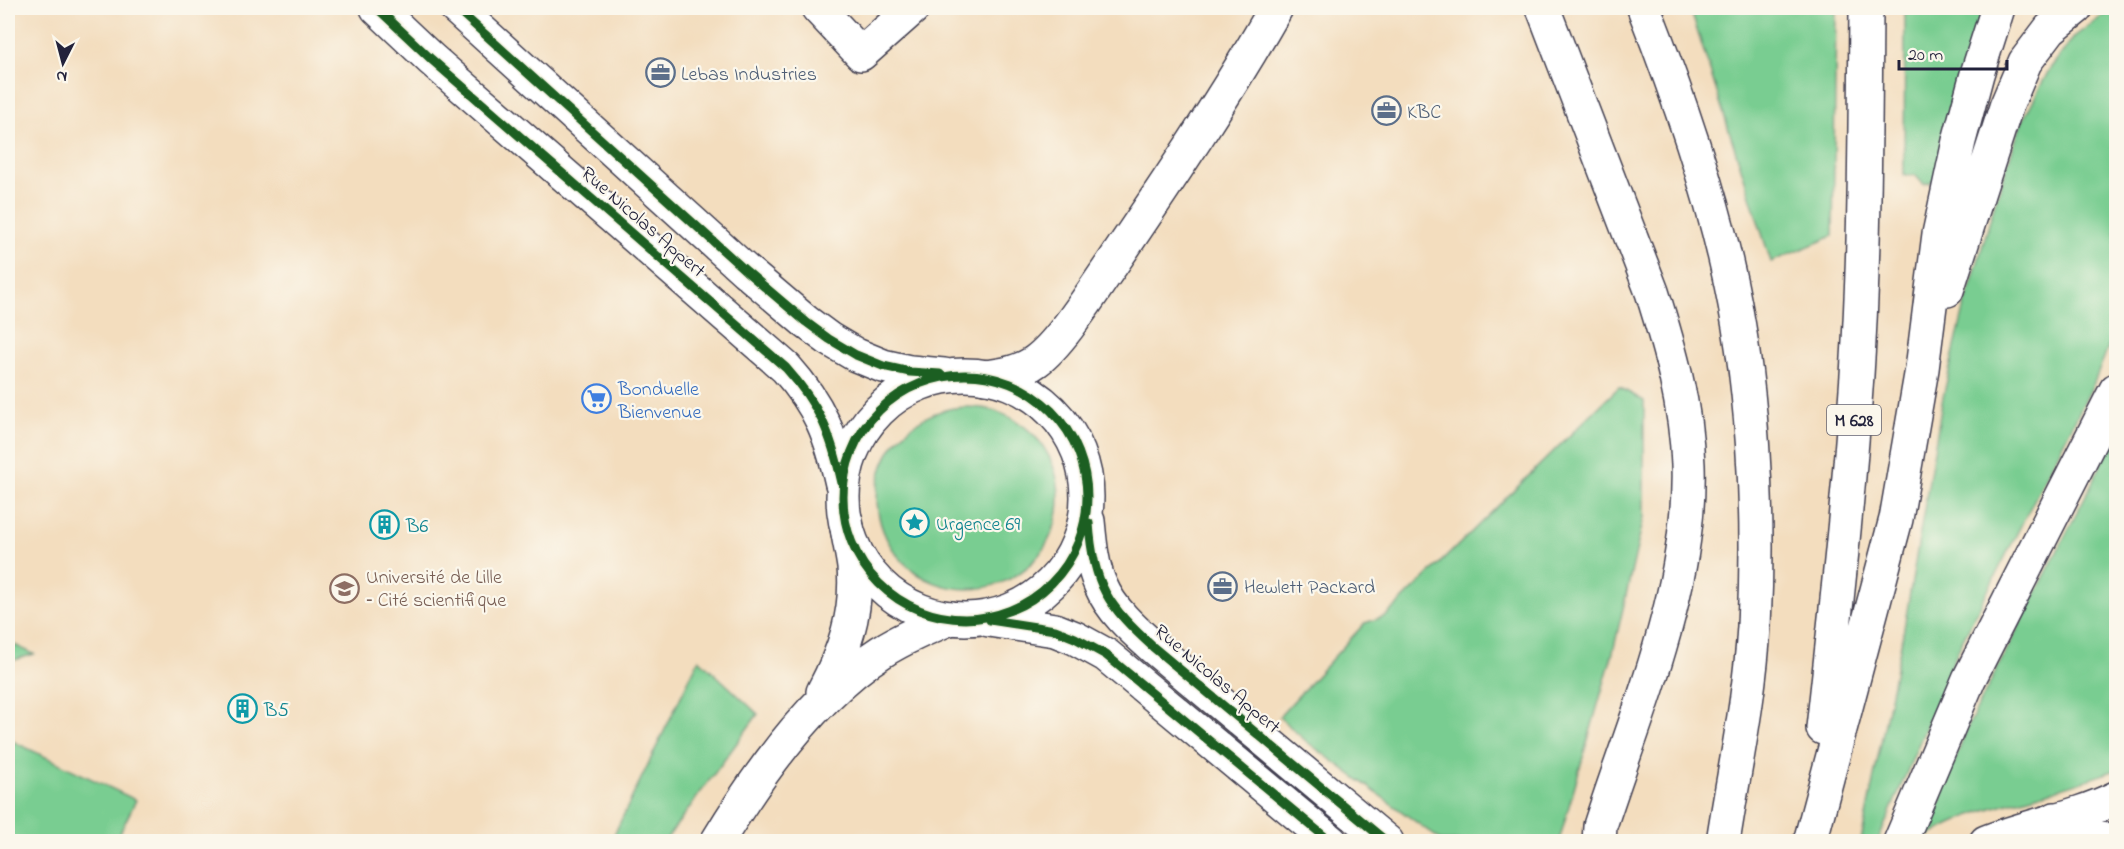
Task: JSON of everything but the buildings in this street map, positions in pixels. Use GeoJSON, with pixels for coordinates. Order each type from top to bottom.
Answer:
{"type":"FeatureCollection","features":[{"type":"Feature","properties":{"kind":"main road","name":"Rue Nicolas Appert"},"geometry":{"type":"LineString","coordinates":[[377,8],[431,59],[786,368],[818,410],[829,434],[845,506]]}},
{"type":"Feature","properties":{"kind":"main road","name":"Rue Nicolas Appert"},"geometry":{"type":"LineString","coordinates":[[456,8],[746,271],[829,339],[856,355],[883,366],[910,372],[971,377],[1023,390],[1046,406],[1072,437],[1082,462],[1087,489],[1090,541],[1101,586],[1130,627],[1387,842]]}},
{"type":"Feature","properties":{"kind":"main road"},"geometry":{"type":"LineString","coordinates":[[818,8],[861,54],[913,8]]}},
{"type":"Feature","properties":{"kind":"main road"},"geometry":{"type":"LineString","coordinates":[[1276,8],[1193,146],[1098,285],[1056,341],[1037,360],[1006,375],[931,381],[918,385],[884,406],[859,438],[848,464],[845,506],[849,536],[863,563],[882,587],[907,604],[928,613],[1055,630],[1106,655],[1330,842]]}},
{"type":"Feature","properties":{"kind":"main road"},"geometry":{"type":"LineString","coordinates":[[1543,8],[1644,270],[1668,340],[1685,424],[1688,467],[1686,512],[1680,558],[1666,620],[1600,826],[1599,842]]}},
{"type":"Feature","properties":{"kind":"main road"},"geometry":{"type":"LineString","coordinates":[[1644,8],[1699,164],[1726,262],[1743,357],[1756,534],[1754,628],[1744,715],[1723,842]]}},
{"type":"Feature","properties":{"kind":"main road","name":"M 628"},"geometry":{"type":"LineString","coordinates":[[1811,836],[1846,512],[1857,376],[1864,230],[1866,8]]}},
{"type":"Feature","properties":{"kind":"main road","name":"M 628"},"geometry":{"type":"LineString","coordinates":[[1811,836],[1896,519],[1922,369],[1939,234],[1962,130],[1998,8]]}},
{"type":"Feature","properties":{"kind":"main road","name":"M 628"},"geometry":{"type":"LineString","coordinates":[[1922,369],[2006,107],[2025,62],[2050,29],[2076,8]]}},
{"type":"Feature","properties":{"kind":"main road"},"geometry":{"type":"LineString","coordinates":[[1900,842],[1969,679],[2116,390]]}},
{"type":"Feature","properties":{"kind":"main road"},"geometry":{"type":"LineString","coordinates":[[717,842],[757,780],[815,707],[858,668],[882,651],[910,636],[966,618],[1011,611],[1050,586],[1076,549],[1086,519],[1087,504]]}},
{"type":"Feature","properties":{"kind":"main road"},"geometry":{"type":"LineString","coordinates":[[815,707],[836,667],[851,623],[854,566],[845,506]]}},
{"type":"Feature","properties":{"kind":"main road"},"geometry":{"type":"LineString","coordinates":[[1986,842],[2100,806],[2116,798]]}},
{"type":"Feature","properties":{"kind":"main road"},"geometry":{"type":"LineString","coordinates":[[2055,819],[2085,829],[2106,842]]}},
{"type":"Feature","properties":{"kind":"green space"},"geometry":{"type":"Polygon","coordinates":[[[1690,8],[1836,8],[1833,236],[1771,262],[1690,8]]]}},
{"type":"Feature","properties":{"kind":"green space"},"geometry":{"type":"Polygon","coordinates":[[[1905,8],[1987,8],[1938,178],[1923,184],[1915,175],[1904,175],[1905,8]]]}},
{"type":"Feature","properties":{"kind":"green space"},"geometry":{"type":"Polygon","coordinates":[[[2116,9],[2116,327],[2094,383],[1961,643],[1878,841],[1861,841],[1903,634],[1943,397],[1964,309],[1995,203],[2021,124],[2049,70],[2075,36],[2108,12],[2116,9]]]}},
{"type":"Feature","properties":{"kind":"green space"},"geometry":{"type":"Polygon","coordinates":[[[1619,387],[1644,401],[1644,517],[1613,652],[1559,841],[1442,841],[1307,742],[1279,717],[1365,623],[1386,616],[1619,387]]]}},
{"type":"Feature","properties":{"kind":"green space"},"geometry":{"type":"Polygon","coordinates":[[[968,407],[1003,414],[1032,434],[1052,463],[1059,498],[1052,533],[1032,562],[1003,582],[968,589],[933,582],[904,562],[884,533],[877,498],[884,463],[904,434],[933,414],[968,407]]]}},
{"type":"Feature","properties":{"kind":"green space"},"geometry":{"type":"Polygon","coordinates":[[[2116,436],[2116,770],[1986,810],[1940,829],[1926,838],[1968,726],[2116,436]]]}},
{"type":"Feature","properties":{"kind":"green space"},"geometry":{"type":"Polygon","coordinates":[[[8,642],[34,654],[8,662],[8,642]]]}},
{"type":"Feature","properties":{"kind":"green space"},"geometry":{"type":"Polygon","coordinates":[[[699,659],[758,714],[665,841],[611,841],[699,659]]]}},
{"type":"Feature","properties":{"kind":"green space"},"geometry":{"type":"Polygon","coordinates":[[[8,739],[136,800],[116,841],[8,841],[8,739]]]}},
{"type":"Feature","properties":{"kind":"cycle path"},"geometry":{"type":"LineString","coordinates":[[377,8],[431,59],[786,368],[808,395],[823,421],[842,483]]}},
{"type":"Feature","properties":{"kind":"cycle path"},"geometry":{"type":"LineString","coordinates":[[456,8],[746,271],[806,322],[856,355],[883,366],[910,372],[940,374]]}},
{"type":"Feature","properties":{"kind":"cycle path"},"geometry":{"type":"LineString","coordinates":[[965,375],[1012,384],[1033,396],[1051,411],[1066,429],[1078,450],[1087,497],[1078,544],[1066,565],[1051,583],[1033,598],[1012,610],[965,619],[918,610],[897,598],[879,583],[864,565],[852,544],[843,497],[852,450],[864,429],[879,411],[897,396],[918,384],[965,375]]}},
{"type":"Feature","properties":{"kind":"cycle path"},"geometry":{"type":"LineString","coordinates":[[1089,523],[1094,563],[1099,579],[1114,606],[1137,632],[1387,842]]}},
{"type":"Feature","properties":{"kind":"cycle path"},"geometry":{"type":"LineString","coordinates":[[990,620],[1055,630],[1106,655],[1331,842]]}},
{"type":"Feature","properties":{"kind":"place","name":"Lebas Industries"},"geometry":{"type":"Point","coordinates":[660,73]}},
{"type":"Feature","properties":{"kind":"place","name":"KBC"},"geometry":{"type":"Point","coordinates":[1386,111]}},
{"type":"Feature","properties":{"kind":"place","name":"Bonduelle Bienvenue"},"geometry":{"type":"Point","coordinates":[597,399]}},
{"type":"Feature","properties":{"kind":"place","name":"Urgence 69"},"geometry":{"type":"Point","coordinates":[915,523]}},
{"type":"Feature","properties":{"kind":"place","name":"B6"},"geometry":{"type":"Point","coordinates":[385,525]}},
{"type":"Feature","properties":{"kind":"place","name":"Hewlett Packard"},"geometry":{"type":"Point","coordinates":[1223,586]}},
{"type":"Feature","properties":{"kind":"place","name":"Université de Lille ‐ Cité scientifique"},"geometry":{"type":"Point","coordinates":[345,588]}},
{"type":"Feature","properties":{"kind":"place","name":"B5"},"geometry":{"type":"Point","coordinates":[243,709]}}]}
